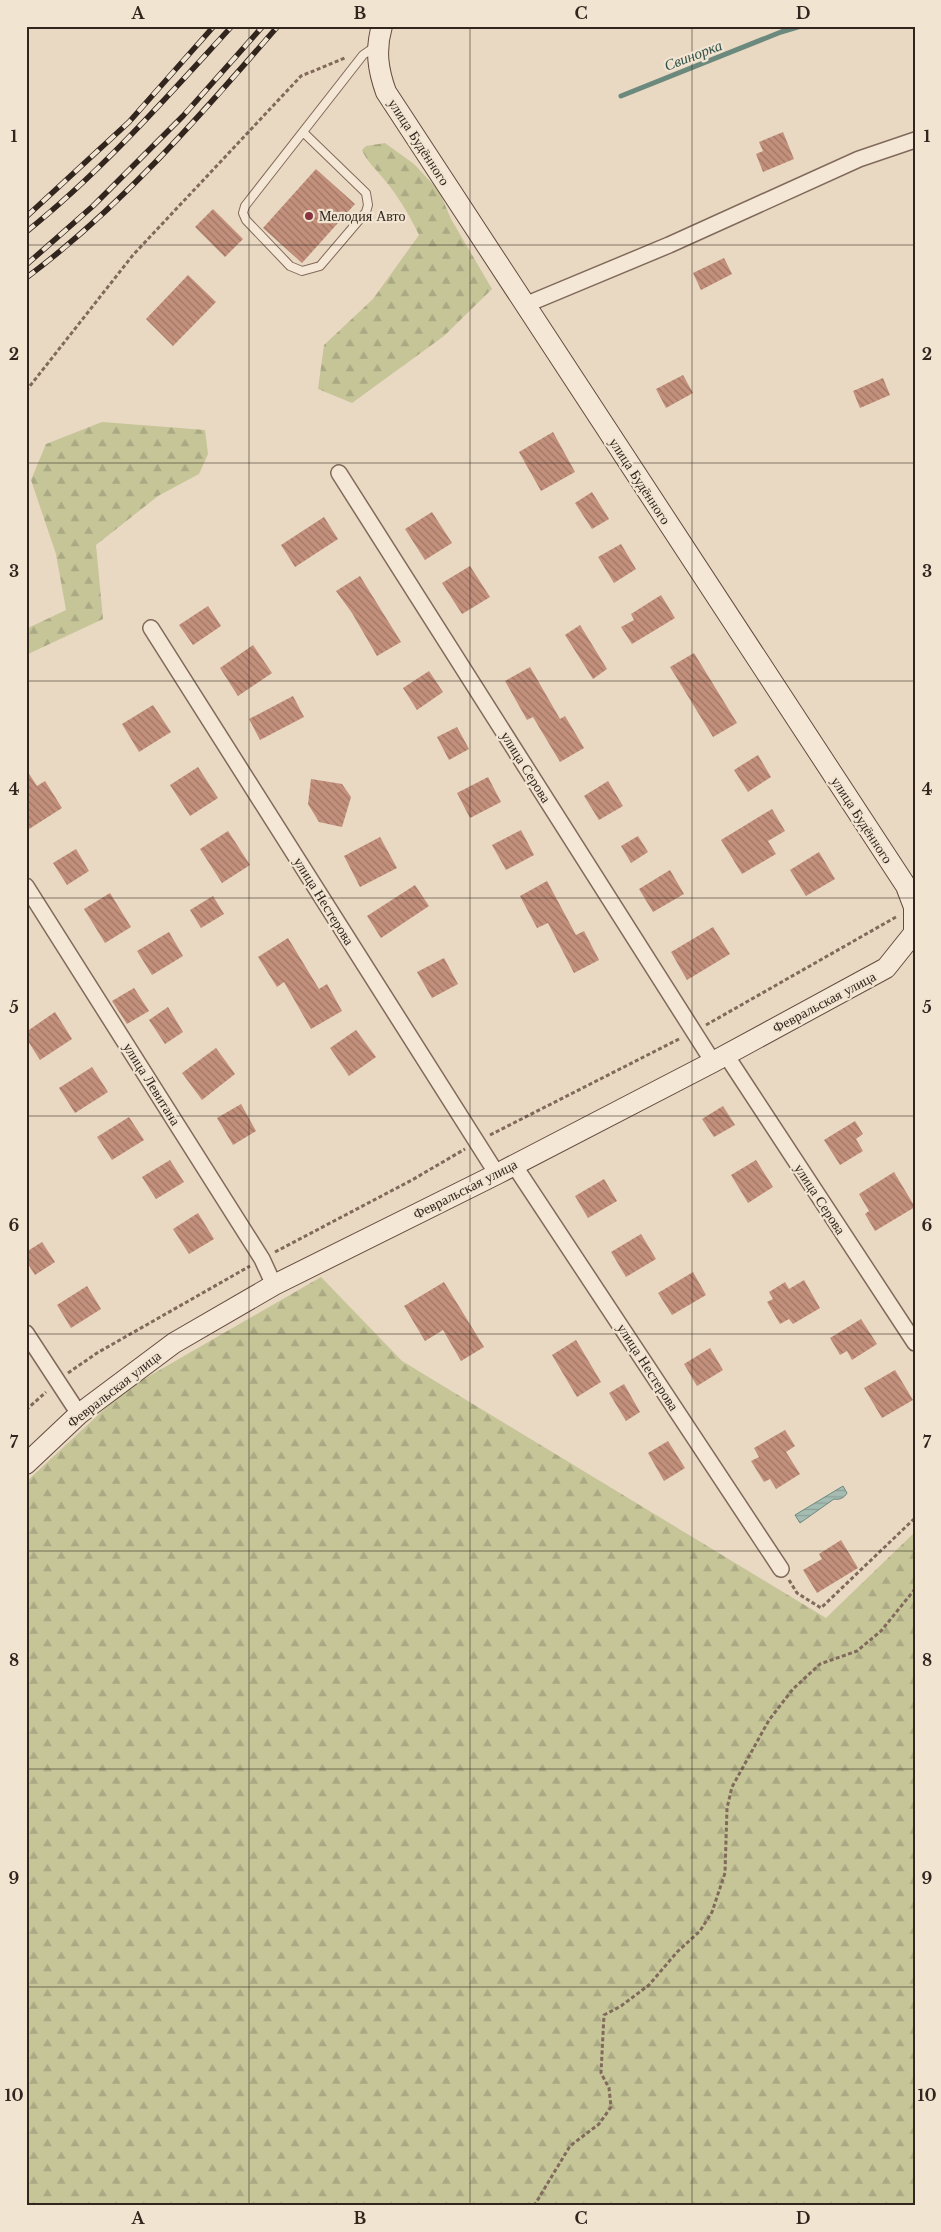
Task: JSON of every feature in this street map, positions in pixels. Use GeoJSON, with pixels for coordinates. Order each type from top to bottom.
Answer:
{"type":"FeatureCollection","features":[{"type":"Feature","properties":{"kind":"main road","name":"улица Будённого"},"geometry":{"type":"LineString","coordinates":[[380,36],[379,73],[386,92],[906,886],[914,907],[914,933]]}},
{"type":"Feature","properties":{"kind":"main road","name":"Февральская улица"},"geometry":{"type":"LineString","coordinates":[[26,1464],[79,1414],[174,1342],[274,1285],[514,1165],[886,968],[914,933]]}},
{"type":"Feature","properties":{"kind":"street"},"geometry":{"type":"LineString","coordinates":[[525,305],[668,245],[859,159],[915,140]]}},
{"type":"Feature","properties":{"kind":"street","name":"улица Серова"},"geometry":{"type":"LineString","coordinates":[[339,473],[719,1058],[915,1343]]}},
{"type":"Feature","properties":{"kind":"street","name":"улица Нестерова"},"geometry":{"type":"LineString","coordinates":[[151,628],[496,1174]]}},
{"type":"Feature","properties":{"kind":"street","name":"улица Левитана"},"geometry":{"type":"LineString","coordinates":[[26,886],[262,1259],[274,1285]]}},
{"type":"Feature","properties":{"kind":"street","name":"улица Нестерова"},"geometry":{"type":"LineString","coordinates":[[514,1165],[781,1569]]}},
{"type":"Feature","properties":{"kind":"street"},"geometry":{"type":"LineString","coordinates":[[26,1333],[79,1414]]}},
{"type":"Feature","properties":{"kind":"lane"},"geometry":{"type":"LineString","coordinates":[[303,132],[366,193],[368,205],[366,212],[320,266],[302,271],[290,266],[246,220],[243,213],[245,206],[363,55],[380,36]]}},
{"type":"Feature","properties":{"kind":"path"},"geometry":{"type":"LineString","coordinates":[[26,390],[132,255],[301,76],[352,56]]}},
{"type":"Feature","properties":{"kind":"path"},"geometry":{"type":"LineString","coordinates":[[781,1569],[797,1593],[821,1608],[915,1518]]}},
{"type":"Feature","properties":{"kind":"path"},"geometry":{"type":"LineString","coordinates":[[534,2206],[570,2146],[599,2124],[611,2107],[609,2088],[601,2073],[604,2015],[621,2006],[649,1985],[677,1952],[700,1932],[712,1912],[725,1873],[727,1808],[732,1787],[769,1720],[793,1689],[820,1664],[857,1651],[881,1631],[915,1589]]}},
{"type":"Feature","properties":{"kind":"green space"},"geometry":{"type":"Polygon","coordinates":[[[385,143],[414,164],[439,191],[451,219],[492,289],[444,336],[352,403],[318,389],[324,345],[373,299],[419,235],[398,198],[362,150],[366,146],[385,143]]]}},
{"type":"Feature","properties":{"kind":"green space"},"geometry":{"type":"Polygon","coordinates":[[[102,422],[205,430],[208,454],[199,474],[158,496],[96,545],[103,619],[26,655],[26,629],[66,610],[56,554],[31,480],[46,444],[102,422]]]}},
{"type":"Feature","properties":{"kind":"green space"},"geometry":{"type":"Polygon","coordinates":[[[321,1277],[402,1361],[826,1618],[915,1532],[915,2206],[26,2206],[26,1482],[125,1390],[321,1277]]]}},
{"type":"Feature","properties":{"kind":"shaded area"},"geometry":{"type":"Polygon","coordinates":[[[843,1486],[847,1493],[845,1496],[840,1499],[834,1499],[800,1523],[795,1515],[843,1486]]]}},
{"type":"Feature","properties":{"kind":"building"},"geometry":{"type":"Polygon","coordinates":[[[783,132],[794,159],[763,172],[756,154],[763,151],[759,142],[783,132]]]}},
{"type":"Feature","properties":{"kind":"building","name":"Мелодия Авто"},"geometry":{"type":"Polygon","coordinates":[[[316,169],[355,204],[302,263],[263,228],[316,169]]]}},
{"type":"Feature","properties":{"kind":"building"},"geometry":{"type":"Polygon","coordinates":[[[213,209],[243,239],[225,257],[195,227],[213,209]]]}},
{"type":"Feature","properties":{"kind":"building"},"geometry":{"type":"Polygon","coordinates":[[[724,258],[732,274],[701,290],[693,273],[724,258]]]}},
{"type":"Feature","properties":{"kind":"building"},"geometry":{"type":"Polygon","coordinates":[[[188,275],[216,302],[173,346],[146,319],[188,275]]]}},
{"type":"Feature","properties":{"kind":"building"},"geometry":{"type":"Polygon","coordinates":[[[683,375],[693,393],[666,408],[656,389],[683,375]]]}},
{"type":"Feature","properties":{"kind":"building"},"geometry":{"type":"Polygon","coordinates":[[[883,378],[890,395],[860,408],[853,391],[883,378]]]}},
{"type":"Feature","properties":{"kind":"building"},"geometry":{"type":"Polygon","coordinates":[[[553,432],[575,472],[541,491],[519,452],[553,432]]]}},
{"type":"Feature","properties":{"kind":"building"},"geometry":{"type":"Polygon","coordinates":[[[592,492],[609,519],[592,529],[575,503],[592,492]]]}},
{"type":"Feature","properties":{"kind":"building"},"geometry":{"type":"Polygon","coordinates":[[[432,512],[452,543],[425,560],[405,529],[432,512]]]}},
{"type":"Feature","properties":{"kind":"building"},"geometry":{"type":"Polygon","coordinates":[[[324,517],[338,539],[295,567],[281,545],[324,517]]]}},
{"type":"Feature","properties":{"kind":"building"},"geometry":{"type":"Polygon","coordinates":[[[621,544],[636,569],[614,583],[598,557],[621,544]]]}},
{"type":"Feature","properties":{"kind":"building"},"geometry":{"type":"Polygon","coordinates":[[[470,566],[490,597],[462,614],[442,583],[470,566]]]}},
{"type":"Feature","properties":{"kind":"building"},"geometry":{"type":"Polygon","coordinates":[[[360,576],[401,642],[377,656],[352,613],[336,591],[360,576]]]}},
{"type":"Feature","properties":{"kind":"building"},"geometry":{"type":"Polygon","coordinates":[[[661,595],[675,618],[632,644],[621,627],[634,620],[631,614],[661,595]]]}},
{"type":"Feature","properties":{"kind":"building"},"geometry":{"type":"Polygon","coordinates":[[[208,606],[221,626],[193,645],[179,625],[208,606]]]}},
{"type":"Feature","properties":{"kind":"building"},"geometry":{"type":"Polygon","coordinates":[[[580,625],[607,669],[593,679],[565,635],[580,625]]]}},
{"type":"Feature","properties":{"kind":"building"},"geometry":{"type":"Polygon","coordinates":[[[253,645],[272,673],[238,696],[220,668],[253,645]]]}},
{"type":"Feature","properties":{"kind":"building"},"geometry":{"type":"Polygon","coordinates":[[[694,653],[737,723],[713,737],[670,667],[694,653]]]}},
{"type":"Feature","properties":{"kind":"building"},"geometry":{"type":"Polygon","coordinates":[[[530,667],[560,719],[565,716],[584,748],[560,762],[533,717],[527,720],[505,681],[530,667]]]}},
{"type":"Feature","properties":{"kind":"building"},"geometry":{"type":"Polygon","coordinates":[[[429,671],[443,692],[417,710],[403,688],[429,671]]]}},
{"type":"Feature","properties":{"kind":"building"},"geometry":{"type":"Polygon","coordinates":[[[293,696],[304,717],[260,740],[249,719],[293,696]]]}},
{"type":"Feature","properties":{"kind":"building"},"geometry":{"type":"Polygon","coordinates":[[[153,705],[171,732],[139,752],[122,724],[153,705]]]}},
{"type":"Feature","properties":{"kind":"building"},"geometry":{"type":"Polygon","coordinates":[[[457,727],[469,749],[449,760],[437,737],[457,727]]]}},
{"type":"Feature","properties":{"kind":"building"},"geometry":{"type":"Polygon","coordinates":[[[758,755],[771,777],[748,792],[734,770],[758,755]]]}},
{"type":"Feature","properties":{"kind":"building"},"geometry":{"type":"Polygon","coordinates":[[[198,767],[218,798],[190,816],[170,785],[198,767]]]}},
{"type":"Feature","properties":{"kind":"building"},"geometry":{"type":"Polygon","coordinates":[[[26,769],[37,786],[45,781],[62,808],[26,831],[26,769]]]}},
{"type":"Feature","properties":{"kind":"building"},"geometry":{"type":"Polygon","coordinates":[[[488,777],[501,802],[470,818],[457,793],[488,777]]]}},
{"type":"Feature","properties":{"kind":"building"},"geometry":{"type":"Polygon","coordinates":[[[311,779],[342,784],[351,797],[342,827],[319,822],[308,804],[311,779]]]}},
{"type":"Feature","properties":{"kind":"building"},"geometry":{"type":"Polygon","coordinates":[[[608,781],[623,806],[599,820],[584,796],[608,781]]]}},
{"type":"Feature","properties":{"kind":"building"},"geometry":{"type":"Polygon","coordinates":[[[772,809],[785,831],[768,841],[776,854],[742,874],[721,840],[772,809]]]}},
{"type":"Feature","properties":{"kind":"building"},"geometry":{"type":"Polygon","coordinates":[[[521,830],[534,855],[506,870],[492,845],[521,830]]]}},
{"type":"Feature","properties":{"kind":"building"},"geometry":{"type":"Polygon","coordinates":[[[228,831],[250,865],[222,883],[200,849],[228,831]]]}},
{"type":"Feature","properties":{"kind":"building"},"geometry":{"type":"Polygon","coordinates":[[[638,836],[648,852],[631,863],[621,846],[638,836]]]}},
{"type":"Feature","properties":{"kind":"building"},"geometry":{"type":"Polygon","coordinates":[[[380,837],[397,868],[360,887],[344,856],[380,837]]]}},
{"type":"Feature","properties":{"kind":"building"},"geometry":{"type":"Polygon","coordinates":[[[76,849],[89,871],[67,885],[53,863],[76,849]]]}},
{"type":"Feature","properties":{"kind":"building"},"geometry":{"type":"Polygon","coordinates":[[[819,852],[835,879],[806,896],[790,870],[819,852]]]}},
{"type":"Feature","properties":{"kind":"building"},"geometry":{"type":"Polygon","coordinates":[[[670,870],[684,894],[653,912],[639,889],[670,870]]]}},
{"type":"Feature","properties":{"kind":"building"},"geometry":{"type":"Polygon","coordinates":[[[547,881],[576,935],[584,931],[599,960],[574,973],[548,923],[537,928],[520,896],[547,881]]]}},
{"type":"Feature","properties":{"kind":"building"},"geometry":{"type":"Polygon","coordinates":[[[415,885],[429,906],[381,938],[367,916],[415,885]]]}},
{"type":"Feature","properties":{"kind":"building"},"geometry":{"type":"Polygon","coordinates":[[[110,893],[131,927],[105,943],[84,909],[110,893]]]}},
{"type":"Feature","properties":{"kind":"building"},"geometry":{"type":"Polygon","coordinates":[[[213,896],[224,914],[201,928],[190,910],[213,896]]]}},
{"type":"Feature","properties":{"kind":"building"},"geometry":{"type":"Polygon","coordinates":[[[713,927],[730,954],[687,980],[671,952],[713,927]]]}},
{"type":"Feature","properties":{"kind":"building"},"geometry":{"type":"Polygon","coordinates":[[[169,932],[183,956],[152,975],[137,951],[169,932]]]}},
{"type":"Feature","properties":{"kind":"building"},"geometry":{"type":"Polygon","coordinates":[[[288,938],[319,989],[327,984],[342,1011],[311,1029],[284,982],[277,987],[258,957],[288,938]]]}},
{"type":"Feature","properties":{"kind":"building"},"geometry":{"type":"Polygon","coordinates":[[[444,958],[458,984],[432,998],[417,972],[444,958]]]}},
{"type":"Feature","properties":{"kind":"building"},"geometry":{"type":"Polygon","coordinates":[[[134,988],[149,1011],[127,1024],[112,1001],[134,988]]]}},
{"type":"Feature","properties":{"kind":"building"},"geometry":{"type":"Polygon","coordinates":[[[168,1007],[183,1032],[165,1044],[149,1020],[168,1007]]]}},
{"type":"Feature","properties":{"kind":"building"},"geometry":{"type":"Polygon","coordinates":[[[55,1012],[72,1039],[40,1060],[26,1038],[26,1032],[55,1012]]]}},
{"type":"Feature","properties":{"kind":"building"},"geometry":{"type":"Polygon","coordinates":[[[356,1030],[376,1057],[349,1076],[330,1048],[356,1030]]]}},
{"type":"Feature","properties":{"kind":"building"},"geometry":{"type":"Polygon","coordinates":[[[216,1048],[235,1074],[202,1100],[182,1073],[216,1048]]]}},
{"type":"Feature","properties":{"kind":"building"},"geometry":{"type":"Polygon","coordinates":[[[92,1067],[108,1092],[75,1113],[59,1088],[92,1067]]]}},
{"type":"Feature","properties":{"kind":"building"},"geometry":{"type":"Polygon","coordinates":[[[241,1104],[256,1131],[233,1145],[217,1118],[241,1104]]]}},
{"type":"Feature","properties":{"kind":"building"},"geometry":{"type":"Polygon","coordinates":[[[723,1106],[735,1125],[714,1137],[702,1119],[723,1106]]]}},
{"type":"Feature","properties":{"kind":"building"},"geometry":{"type":"Polygon","coordinates":[[[129,1117],[144,1140],[112,1160],[97,1137],[129,1117]]]}},
{"type":"Feature","properties":{"kind":"building"},"geometry":{"type":"Polygon","coordinates":[[[855,1121],[863,1134],[856,1139],[863,1151],[840,1165],[824,1140],[855,1121]]]}},
{"type":"Feature","properties":{"kind":"building"},"geometry":{"type":"Polygon","coordinates":[[[170,1160],[184,1182],[156,1199],[142,1177],[170,1160]]]}},
{"type":"Feature","properties":{"kind":"building"},"geometry":{"type":"Polygon","coordinates":[[[756,1160],[773,1187],[748,1203],[731,1175],[756,1160]]]}},
{"type":"Feature","properties":{"kind":"building"},"geometry":{"type":"Polygon","coordinates":[[[894,1172],[915,1207],[875,1231],[865,1214],[869,1211],[859,1194],[894,1172]]]}},
{"type":"Feature","properties":{"kind":"building"},"geometry":{"type":"Polygon","coordinates":[[[604,1179],[617,1201],[588,1218],[575,1196],[604,1179]]]}},
{"type":"Feature","properties":{"kind":"building"},"geometry":{"type":"Polygon","coordinates":[[[198,1213],[214,1239],[189,1254],[173,1229],[198,1213]]]}},
{"type":"Feature","properties":{"kind":"building"},"geometry":{"type":"Polygon","coordinates":[[[641,1234],[656,1259],[626,1277],[611,1252],[641,1234]]]}},
{"type":"Feature","properties":{"kind":"building"},"geometry":{"type":"Polygon","coordinates":[[[42,1242],[55,1262],[35,1275],[26,1261],[26,1252],[42,1242]]]}},
{"type":"Feature","properties":{"kind":"building"},"geometry":{"type":"Polygon","coordinates":[[[693,1272],[706,1295],[672,1315],[658,1293],[693,1272]]]}},
{"type":"Feature","properties":{"kind":"building"},"geometry":{"type":"Polygon","coordinates":[[[804,1280],[820,1308],[793,1324],[789,1319],[780,1324],[767,1302],[773,1299],[769,1292],[785,1282],[789,1289],[804,1280]]]}},
{"type":"Feature","properties":{"kind":"building"},"geometry":{"type":"Polygon","coordinates":[[[444,1282],[484,1347],[461,1361],[443,1330],[425,1341],[404,1306],[444,1282]]]}},
{"type":"Feature","properties":{"kind":"building"},"geometry":{"type":"Polygon","coordinates":[[[87,1286],[101,1309],[71,1328],[57,1305],[87,1286]]]}},
{"type":"Feature","properties":{"kind":"building"},"geometry":{"type":"Polygon","coordinates":[[[861,1319],[877,1344],[852,1360],[847,1351],[840,1355],[830,1338],[861,1319]]]}},
{"type":"Feature","properties":{"kind":"building"},"geometry":{"type":"Polygon","coordinates":[[[576,1340],[601,1382],[577,1397],[552,1355],[576,1340]]]}},
{"type":"Feature","properties":{"kind":"building"},"geometry":{"type":"Polygon","coordinates":[[[710,1348],[723,1370],[697,1386],[684,1364],[710,1348]]]}},
{"type":"Feature","properties":{"kind":"building"},"geometry":{"type":"Polygon","coordinates":[[[895,1370],[913,1400],[882,1418],[864,1388],[895,1370]]]}},
{"type":"Feature","properties":{"kind":"building"},"geometry":{"type":"Polygon","coordinates":[[[624,1384],[640,1412],[626,1421],[609,1393],[624,1384]]]}},
{"type":"Feature","properties":{"kind":"building"},"geometry":{"type":"Polygon","coordinates":[[[785,1430],[795,1446],[786,1452],[800,1474],[776,1489],[770,1479],[764,1482],[751,1461],[759,1457],[754,1448],[785,1430]]]}},
{"type":"Feature","properties":{"kind":"building"},"geometry":{"type":"Polygon","coordinates":[[[668,1441],[685,1468],[664,1481],[648,1453],[668,1441]]]}},
{"type":"Feature","properties":{"kind":"building"},"geometry":{"type":"Polygon","coordinates":[[[841,1540],[858,1568],[817,1593],[803,1570],[822,1559],[819,1554],[841,1540]]]}},
{"type":"Feature","properties":{"kind":"waterway","name":"Свинорка"},"geometry":{"type":"LineString","coordinates":[[621,96],[781,32],[801,26]]}},
{"type":"Feature","properties":{"kind":"railway"},"geometry":{"type":"LineString","coordinates":[[26,217],[129,122],[214,26]]}},
{"type":"Feature","properties":{"kind":"railway"},"geometry":{"type":"LineString","coordinates":[[26,232],[54,209],[107,159],[158,107],[232,26]]}},
{"type":"Feature","properties":{"kind":"railway"},"geometry":{"type":"LineString","coordinates":[[26,265],[93,206],[183,116],[263,26]]}},
{"type":"Feature","properties":{"kind":"railway"},"geometry":{"type":"LineString","coordinates":[[26,278],[95,221],[159,159],[278,26]]}},
{"type":"Feature","properties":{"kind":"place","name":"Мелодия Авто"},"geometry":{"type":"Point","coordinates":[309,216]}}]}
